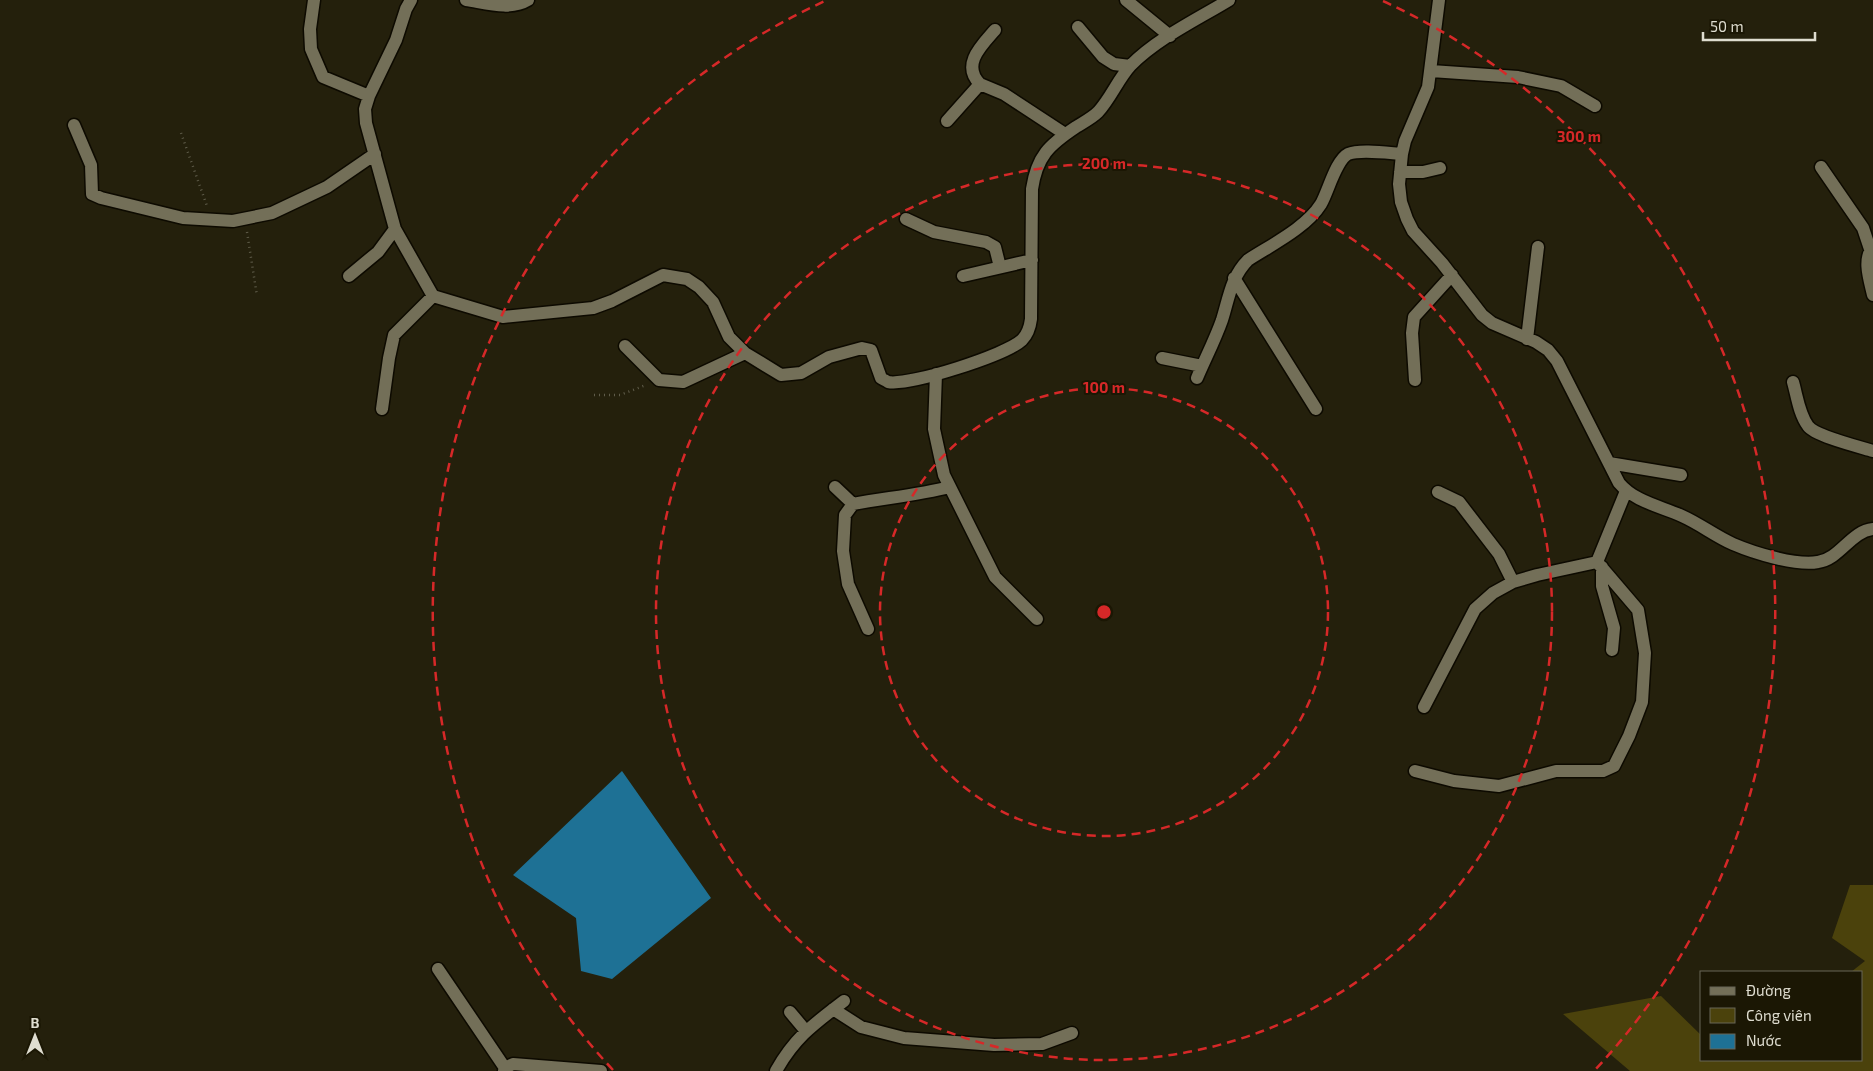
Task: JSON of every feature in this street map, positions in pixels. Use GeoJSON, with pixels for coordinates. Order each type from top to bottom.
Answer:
{"type":"FeatureCollection","features":[{"type":"Feature","properties":{"kind":"street"},"geometry":{"type":"LineString","coordinates":[[314,0],[310,29],[311,49],[323,77],[369,96]]}},
{"type":"Feature","properties":{"kind":"street"},"geometry":{"type":"LineString","coordinates":[[411,0],[406,9],[396,40],[369,96],[366,109],[366,123],[395,229],[433,296],[503,317],[593,308],[612,301],[663,275],[687,279],[699,287],[712,302],[728,337],[745,353],[781,375],[801,373],[829,357],[862,348],[871,350],[881,378],[887,382],[907,381],[936,374],[1004,351],[1024,339],[1030,329],[1032,319],[1032,189],[1041,157],[1051,144],[1099,111],[1130,66],[1170,36],[1229,0]]}},
{"type":"Feature","properties":{"kind":"street"},"geometry":{"type":"LineString","coordinates":[[466,0],[517,6],[528,0]]}},
{"type":"Feature","properties":{"kind":"street"},"geometry":{"type":"LineString","coordinates":[[1126,0],[1170,36]]}},
{"type":"Feature","properties":{"kind":"street"},"geometry":{"type":"LineString","coordinates":[[1438,0],[1431,71],[1424,100],[1405,141],[1402,154],[1400,172],[1401,202],[1407,219],[1413,231],[1452,275],[1482,316],[1492,323],[1548,350],[1557,361],[1619,483],[1635,498],[1689,520],[1732,544],[1794,562],[1808,564],[1821,562],[1833,555],[1860,533],[1873,529]]}},
{"type":"Feature","properties":{"kind":"street"},"geometry":{"type":"LineString","coordinates":[[1078,27],[1104,57],[1114,64],[1130,66]]}},
{"type":"Feature","properties":{"kind":"street"},"geometry":{"type":"LineString","coordinates":[[995,30],[978,50],[972,65],[974,78],[980,84],[1004,94],[1065,134]]}},
{"type":"Feature","properties":{"kind":"street"},"geometry":{"type":"LineString","coordinates":[[1431,71],[1518,76],[1561,86],[1595,106]]}},
{"type":"Feature","properties":{"kind":"street"},"geometry":{"type":"LineString","coordinates":[[946,121],[980,84]]}},
{"type":"Feature","properties":{"kind":"street"},"geometry":{"type":"LineString","coordinates":[[74,125],[91,165],[92,194],[101,198],[182,218],[233,221],[272,213],[327,187],[375,154]]}},
{"type":"Feature","properties":{"kind":"street"},"geometry":{"type":"LineString","coordinates":[[1197,378],[1221,322],[1234,278],[1240,268],[1248,260],[1311,217],[1321,204],[1341,161],[1347,155],[1355,153],[1402,154]]}},
{"type":"Feature","properties":{"kind":"street"},"geometry":{"type":"LineString","coordinates":[[1822,167],[1863,228],[1872,248],[1868,264],[1873,295]]}},
{"type":"Feature","properties":{"kind":"street"},"geometry":{"type":"LineString","coordinates":[[1400,172],[1423,172],[1440,168]]}},
{"type":"Feature","properties":{"kind":"street"},"geometry":{"type":"LineString","coordinates":[[906,219],[934,232],[986,242],[995,247],[1000,267]]}},
{"type":"Feature","properties":{"kind":"street"},"geometry":{"type":"LineString","coordinates":[[350,276],[378,252],[395,229]]}},
{"type":"Feature","properties":{"kind":"street"},"geometry":{"type":"LineString","coordinates":[[1527,339],[1538,247]]}},
{"type":"Feature","properties":{"kind":"street"},"geometry":{"type":"LineString","coordinates":[[964,276],[1032,260]]}},
{"type":"Feature","properties":{"kind":"street"},"geometry":{"type":"LineString","coordinates":[[1416,380],[1412,333],[1414,317],[1452,275]]}},
{"type":"Feature","properties":{"kind":"street"},"geometry":{"type":"LineString","coordinates":[[1234,278],[1316,409]]}},
{"type":"Feature","properties":{"kind":"street"},"geometry":{"type":"LineString","coordinates":[[382,409],[394,334],[433,296]]}},
{"type":"Feature","properties":{"kind":"street"},"geometry":{"type":"LineString","coordinates":[[625,346],[659,380],[683,382],[745,353]]}},
{"type":"Feature","properties":{"kind":"street"},"geometry":{"type":"LineString","coordinates":[[1162,358],[1202,366]]}},
{"type":"Feature","properties":{"kind":"street"},"geometry":{"type":"LineString","coordinates":[[936,374],[934,429],[944,475],[995,577],[1037,619]]}},
{"type":"Feature","properties":{"kind":"street"},"geometry":{"type":"LineString","coordinates":[[1793,382],[1800,410],[1808,428],[1820,434],[1873,451]]}},
{"type":"Feature","properties":{"kind":"street"},"geometry":{"type":"LineString","coordinates":[[1609,463],[1681,475]]}},
{"type":"Feature","properties":{"kind":"street"},"geometry":{"type":"LineString","coordinates":[[835,487],[853,504]]}},
{"type":"Feature","properties":{"kind":"street"},"geometry":{"type":"LineString","coordinates":[[868,629],[848,584],[843,551],[845,515],[853,504],[893,496],[926,493],[950,487]]}},
{"type":"Feature","properties":{"kind":"street"},"geometry":{"type":"LineString","coordinates":[[1612,650],[1614,628],[1602,586],[1600,564],[1626,491]]}},
{"type":"Feature","properties":{"kind":"street"},"geometry":{"type":"LineString","coordinates":[[1438,492],[1459,502],[1499,554],[1513,582]]}},
{"type":"Feature","properties":{"kind":"street"},"geometry":{"type":"LineString","coordinates":[[1424,707],[1475,609],[1494,593],[1513,582],[1537,575],[1600,564]]}},
{"type":"Feature","properties":{"kind":"street"},"geometry":{"type":"LineString","coordinates":[[1416,772],[1454,781],[1499,786],[1556,772],[1603,771],[1614,766],[1629,736],[1642,702],[1645,653],[1638,610],[1600,564]]}},
{"type":"Feature","properties":{"kind":"street"},"geometry":{"type":"LineString","coordinates":[[438,968],[504,1070],[513,1064],[601,1071]]}},
{"type":"Feature","properties":{"kind":"street"},"geometry":{"type":"LineString","coordinates":[[776,1071],[785,1055],[805,1030],[844,1001]]}},
{"type":"Feature","properties":{"kind":"street"},"geometry":{"type":"LineString","coordinates":[[833,1009],[861,1027],[904,1038],[994,1045],[1042,1044],[1072,1034]]}},
{"type":"Feature","properties":{"kind":"street"},"geometry":{"type":"LineString","coordinates":[[790,1012],[805,1030]]}},
{"type":"Feature","properties":{"kind":"path"},"geometry":{"type":"LineString","coordinates":[[181,133],[212,219]]}},
{"type":"Feature","properties":{"kind":"path"},"geometry":{"type":"LineString","coordinates":[[245,218],[257,296]]}},
{"type":"Feature","properties":{"kind":"path"},"geometry":{"type":"LineString","coordinates":[[594,395],[620,394],[659,380]]}},
{"type":"Feature","properties":{"kind":"green space"},"geometry":{"type":"Polygon","coordinates":[[[1850,885],[1873,885],[1873,1071],[1630,1071],[1563,1014],[1661,996],[1700,1034],[1700,1061],[1863,1061],[1863,971],[1852,971],[1865,961],[1832,938],[1850,885]]]}},
{"type":"Feature","properties":{"kind":"water"},"geometry":{"type":"Polygon","coordinates":[[[622,771],[711,898],[612,979],[581,971],[576,918],[513,875],[622,771]]]}}]}
